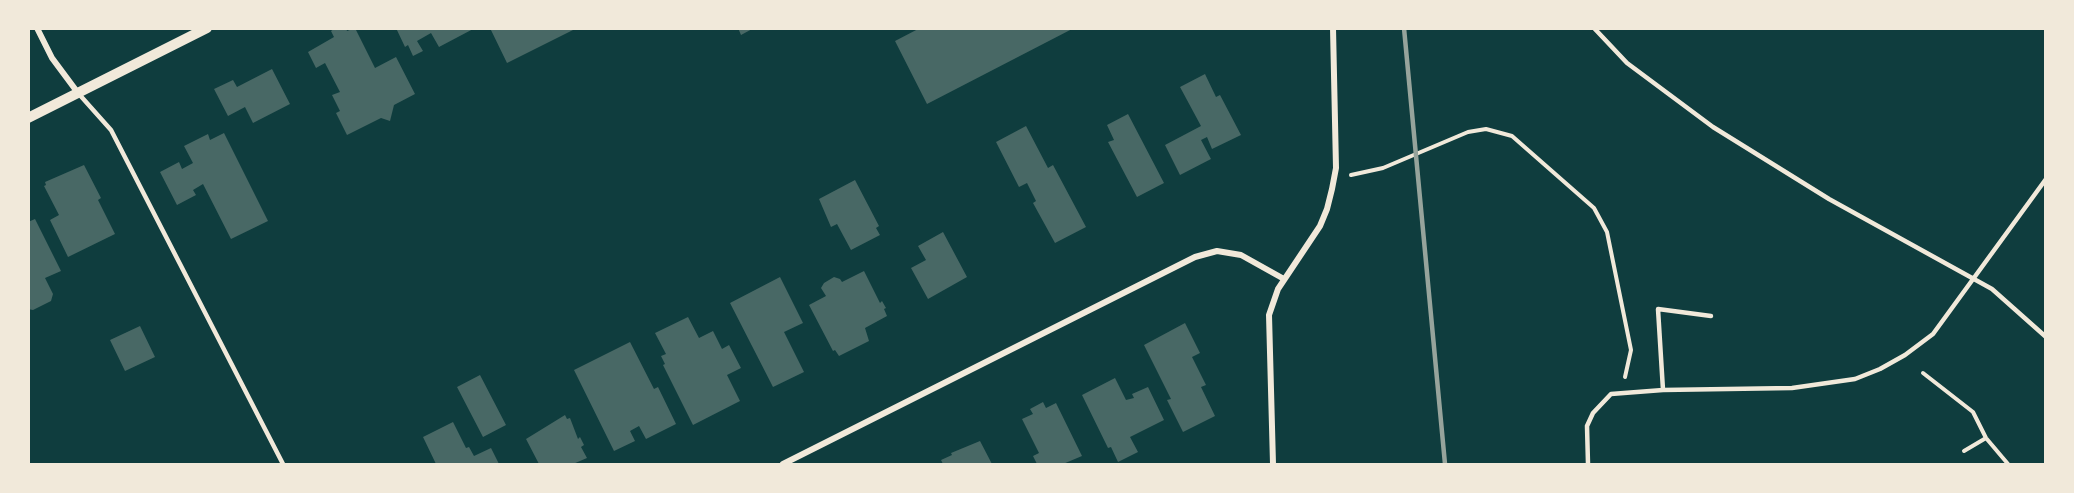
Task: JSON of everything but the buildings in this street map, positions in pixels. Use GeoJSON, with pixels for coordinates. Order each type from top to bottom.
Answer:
{"type":"FeatureCollection","features":[{"type":"Feature","properties":{"kind":"street"},"geometry":{"type":"LineString","coordinates":[[37,28],[52,58],[78,93]]}},
{"type":"Feature","properties":{"kind":"street"},"geometry":{"type":"LineString","coordinates":[[28,118],[207,28]]}},
{"type":"Feature","properties":{"kind":"street"},"geometry":{"type":"LineString","coordinates":[[1273,465],[1269,315],[1278,289],[1320,226],[1327,210],[1336,168],[1334,28]]}},
{"type":"Feature","properties":{"kind":"street"},"geometry":{"type":"LineString","coordinates":[[783,465],[1195,257],[1217,251],[1241,255],[1284,279]]}},
{"type":"Feature","properties":{"kind":"lane"},"geometry":{"type":"LineString","coordinates":[[1594,28],[1627,63],[1713,127],[1828,199],[1992,289],[2046,337]]}},
{"type":"Feature","properties":{"kind":"lane"},"geometry":{"type":"LineString","coordinates":[[78,93],[111,130],[283,465]]}},
{"type":"Feature","properties":{"kind":"lane"},"geometry":{"type":"LineString","coordinates":[[1587,465],[1587,426],[1593,412],[1611,394],[1664,390],[1792,388],[1855,379],[1880,369],[1934,334],[2046,179]]}},
{"type":"Feature","properties":{"kind":"lane"},"geometry":{"type":"LineString","coordinates":[[1664,390],[1658,309],[1710,316]]}},
{"type":"Feature","properties":{"kind":"path"},"geometry":{"type":"LineString","coordinates":[[1334,176],[1363,174],[1383,168],[1468,132],[1486,129],[1512,136],[1594,208],[1607,232],[1631,350],[1622,393]]}},
{"type":"Feature","properties":{"kind":"path"},"geometry":{"type":"LineString","coordinates":[[1923,372],[1973,412],[1986,438],[2008,465]]}},
{"type":"Feature","properties":{"kind":"path"},"geometry":{"type":"LineString","coordinates":[[1964,451],[1986,438]]}},
{"type":"Feature","properties":{"kind":"railway"},"geometry":{"type":"LineString","coordinates":[[1404,28],[1445,464]]}}]}
